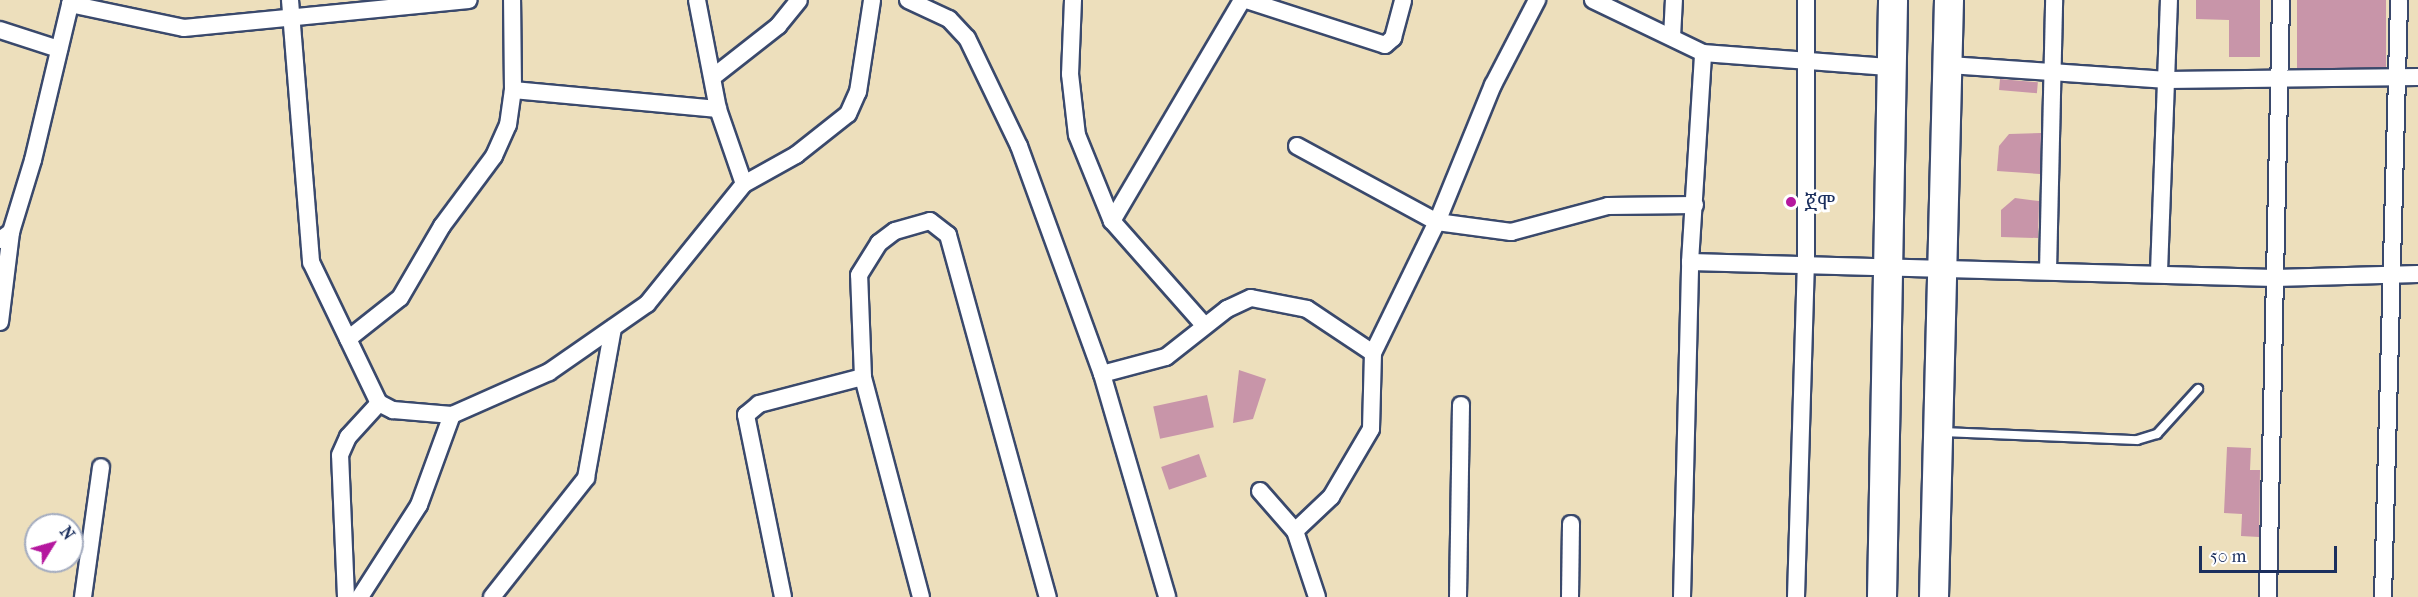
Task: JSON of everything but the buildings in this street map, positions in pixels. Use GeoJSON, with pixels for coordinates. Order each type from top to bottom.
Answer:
{"type":"FeatureCollection","features":[{"type":"Feature","properties":{"kind":"highway"},"geometry":{"type":"LineString","coordinates":[[1882,597],[1893,0]]}},
{"type":"Feature","properties":{"kind":"highway"},"geometry":{"type":"LineString","coordinates":[[1934,597],[1945,269],[1949,0]]}},
{"type":"Feature","properties":{"kind":"street"},"geometry":{"type":"LineString","coordinates":[[290,0],[311,262],[380,403],[393,410],[452,415],[549,372],[647,304],[744,184],[796,155],[848,114],[858,92],[872,0]]}},
{"type":"Feature","properties":{"kind":"street"},"geometry":{"type":"LineString","coordinates":[[0,322],[5,236],[71,2],[184,28],[469,0]]}},
{"type":"Feature","properties":{"kind":"street"},"geometry":{"type":"LineString","coordinates":[[348,339],[406,290],[442,226],[494,156],[508,125],[513,90],[512,0]]}},
{"type":"Feature","properties":{"kind":"street"},"geometry":{"type":"LineString","coordinates":[[697,0],[718,109],[744,184]]}},
{"type":"Feature","properties":{"kind":"street"},"geometry":{"type":"LineString","coordinates":[[713,77],[778,26],[799,0]]}},
{"type":"Feature","properties":{"kind":"street"},"geometry":{"type":"LineString","coordinates":[[908,0],[949,19],[977,57],[1019,146],[1102,374],[1167,597]]}},
{"type":"Feature","properties":{"kind":"street"},"geometry":{"type":"LineString","coordinates":[[1073,0],[1070,74],[1077,135],[1112,221],[1205,326]]}},
{"type":"Feature","properties":{"kind":"street"},"geometry":{"type":"LineString","coordinates":[[1112,221],[1244,0],[1385,45],[1393,38],[1402,0]]}},
{"type":"Feature","properties":{"kind":"street"},"geometry":{"type":"LineString","coordinates":[[1295,531],[1331,497],[1371,429],[1373,353],[1437,222],[1492,85],[1537,0]]}},
{"type":"Feature","properties":{"kind":"street"},"geometry":{"type":"LineString","coordinates":[[1593,0],[1703,52],[1805,64],[1891,67]]}},
{"type":"Feature","properties":{"kind":"street"},"geometry":{"type":"LineString","coordinates":[[1672,37],[1674,0]]}},
{"type":"Feature","properties":{"kind":"street"},"geometry":{"type":"LineString","coordinates":[[1796,597],[1806,266],[1806,0]]}},
{"type":"Feature","properties":{"kind":"street"},"geometry":{"type":"LineString","coordinates":[[2048,271],[2054,0]]}},
{"type":"Feature","properties":{"kind":"street"},"geometry":{"type":"LineString","coordinates":[[2159,272],[2169,0]]}},
{"type":"Feature","properties":{"kind":"street"},"geometry":{"type":"LineString","coordinates":[[2268,597],[2282,0]]}},
{"type":"Feature","properties":{"kind":"street"},"geometry":{"type":"LineString","coordinates":[[2383,597],[2398,0]]}},
{"type":"Feature","properties":{"kind":"street"},"geometry":{"type":"LineString","coordinates":[[0,30],[59,49]]}},
{"type":"Feature","properties":{"kind":"street"},"geometry":{"type":"LineString","coordinates":[[1682,597],[1690,262],[1703,52]]}},
{"type":"Feature","properties":{"kind":"street"},"geometry":{"type":"LineString","coordinates":[[1948,64],[2167,80],[2418,77]]}},
{"type":"Feature","properties":{"kind":"street"},"geometry":{"type":"LineString","coordinates":[[513,90],[718,109]]}},
{"type":"Feature","properties":{"kind":"street"},"geometry":{"type":"LineString","coordinates":[[1297,146],[1437,222],[1511,232],[1608,206],[1695,205]]}},
{"type":"Feature","properties":{"kind":"street"},"geometry":{"type":"LineString","coordinates":[[921,597],[863,377],[859,275],[879,243],[895,231],[930,221],[948,236],[1048,597]]}},
{"type":"Feature","properties":{"kind":"street"},"geometry":{"type":"LineString","coordinates":[[1690,262],[2159,272],[2275,278],[2418,274]]}},
{"type":"Feature","properties":{"kind":"street"},"geometry":{"type":"LineString","coordinates":[[1102,374],[1166,357],[1205,326],[1251,298],[1279,299],[1307,309],[1373,353]]}},
{"type":"Feature","properties":{"kind":"street"},"geometry":{"type":"LineString","coordinates":[[492,597],[586,478],[613,328]]}},
{"type":"Feature","properties":{"kind":"street"},"geometry":{"type":"LineString","coordinates":[[783,597],[746,415],[759,404],[863,377]]}},
{"type":"Feature","properties":{"kind":"street"},"geometry":{"type":"LineString","coordinates":[[346,597],[340,455],[380,403]]}},
{"type":"Feature","properties":{"kind":"street"},"geometry":{"type":"LineString","coordinates":[[1458,597],[1461,405]]}},
{"type":"Feature","properties":{"kind":"street"},"geometry":{"type":"LineString","coordinates":[[360,597],[419,505],[452,415]]}},
{"type":"Feature","properties":{"kind":"street"},"geometry":{"type":"LineString","coordinates":[[83,597],[101,468]]}},
{"type":"Feature","properties":{"kind":"street"},"geometry":{"type":"LineString","coordinates":[[1260,491],[1295,531],[1317,597]]}},
{"type":"Feature","properties":{"kind":"street"},"geometry":{"type":"LineString","coordinates":[[1570,597],[1571,525]]}},
{"type":"Feature","properties":{"kind":"lane"},"geometry":{"type":"LineString","coordinates":[[1939,432],[2138,440],[2157,434],[2198,389]]}},
{"type":"Feature","properties":{"kind":"place","name":"ጀሞ"},"geometry":{"type":"Point","coordinates":[1791,202]}}]}
